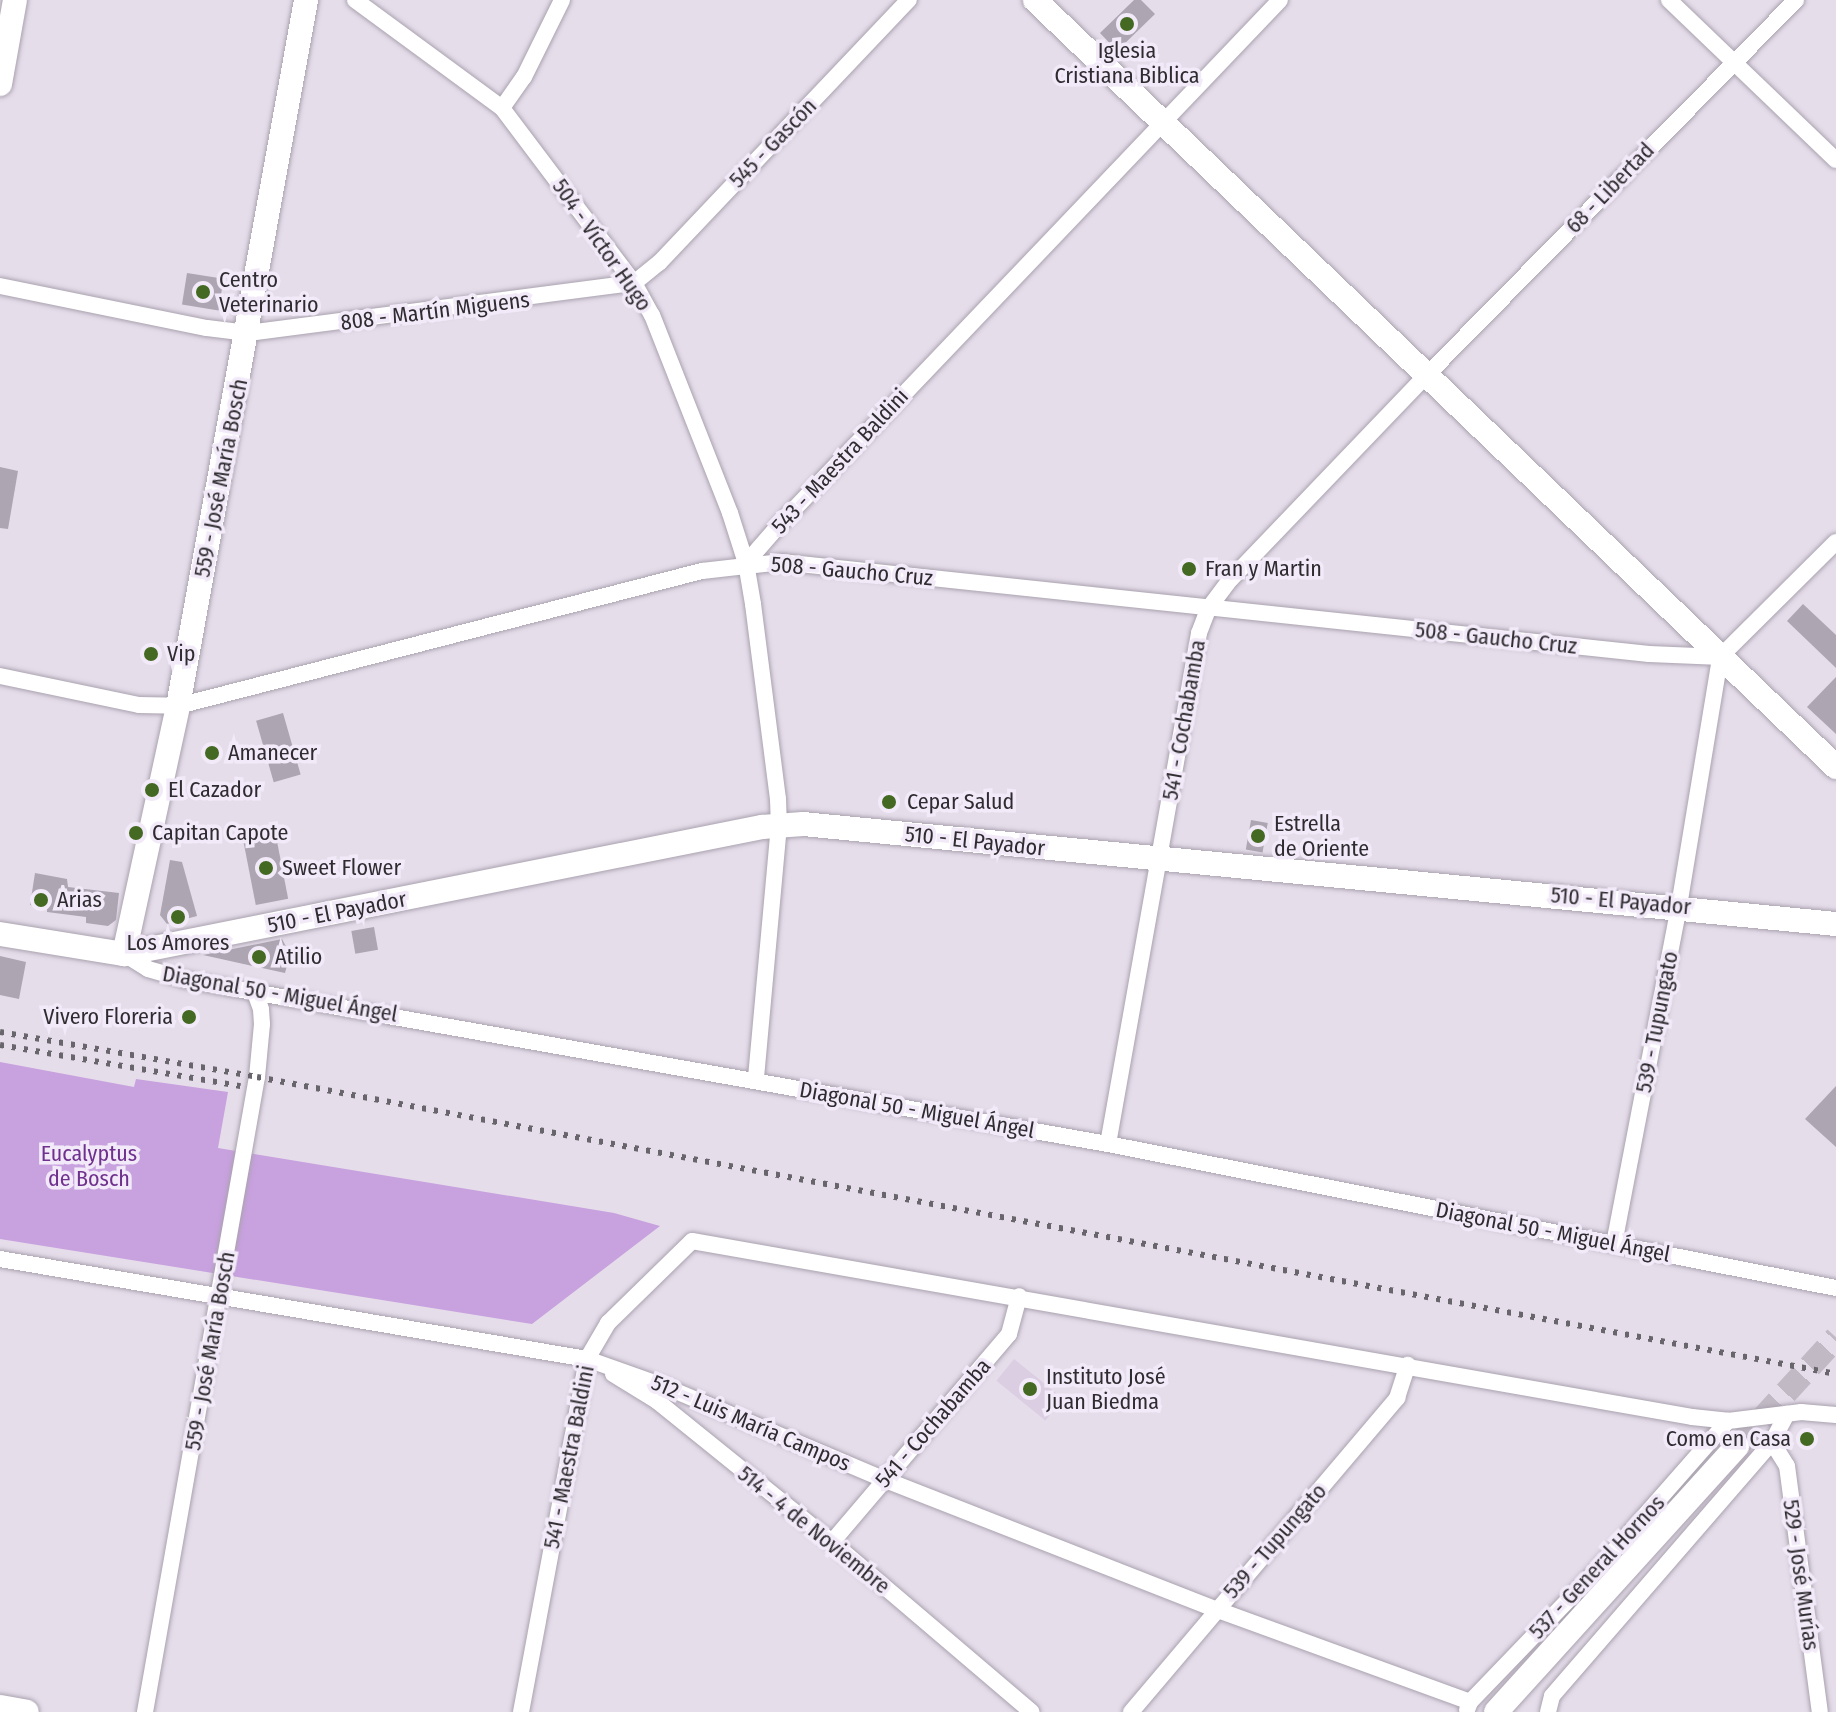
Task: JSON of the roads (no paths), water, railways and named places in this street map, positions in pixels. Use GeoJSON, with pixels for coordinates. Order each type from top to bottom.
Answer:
{"type":"FeatureCollection","features":[{"type":"Feature","properties":{"kind":"street"},"geometry":{"type":"LineString","coordinates":[[0,84],[15,0]]}},
{"type":"Feature","properties":{"kind":"street","name":"559 - José María Bosch"},"geometry":{"type":"LineString","coordinates":[[124,954],[178,706],[306,0]]}},
{"type":"Feature","properties":{"kind":"street","name":"504 - Víctor Hugo"},"geometry":{"type":"LineString","coordinates":[[355,0],[502,108],[634,283],[652,315],[730,513],[746,563]]}},
{"type":"Feature","properties":{"kind":"street"},"geometry":{"type":"LineString","coordinates":[[502,108],[524,77],[562,0]]}},
{"type":"Feature","properties":{"kind":"street","name":"545 - Gascón"},"geometry":{"type":"LineString","coordinates":[[634,283],[659,263],[909,0]]}},
{"type":"Feature","properties":{"kind":"street"},"geometry":{"type":"LineString","coordinates":[[1035,0],[1425,377],[1836,767]]}},
{"type":"Feature","properties":{"kind":"street","name":"543 - Maestra Baldini"},"geometry":{"type":"LineString","coordinates":[[746,563],[1280,0]]}},
{"type":"Feature","properties":{"kind":"street"},"geometry":{"type":"LineString","coordinates":[[1669,0],[1836,160]]}},
{"type":"Feature","properties":{"kind":"street","name":"68 - Libertad"},"geometry":{"type":"LineString","coordinates":[[1425,377],[1796,0]]}},
{"type":"Feature","properties":{"kind":"street","name":"808 - Martín Miguens"},"geometry":{"type":"LineString","coordinates":[[0,286],[207,328],[248,333],[634,283]]}},
{"type":"Feature","properties":{"kind":"street","name":"541 - Cochabamba"},"geometry":{"type":"LineString","coordinates":[[1108,1144],[1199,633],[1208,609],[1231,579],[1425,377]]}},
{"type":"Feature","properties":{"kind":"street"},"geometry":{"type":"LineString","coordinates":[[1720,657],[1836,542]]}},
{"type":"Feature","properties":{"kind":"street"},"geometry":{"type":"LineString","coordinates":[[746,563],[779,825],[756,1080]]}},
{"type":"Feature","properties":{"kind":"street","name":"508 - Gaucho Cruz"},"geometry":{"type":"LineString","coordinates":[[0,676],[139,705],[178,706],[702,571],[746,563],[810,565],[1649,654],[1720,657]]}},
{"type":"Feature","properties":{"kind":"street","name":"539 - Tupungato"},"geometry":{"type":"LineString","coordinates":[[1614,1244],[1679,906],[1720,657]]}},
{"type":"Feature","properties":{"kind":"street","name":"510 - El Payador"},"geometry":{"type":"LineString","coordinates":[[124,954],[779,825],[803,824],[1679,906],[1836,924]]}},
{"type":"Feature","properties":{"kind":"street","name":"Diagonal 50 - Miguel Ángel"},"geometry":{"type":"LineString","coordinates":[[0,934],[124,954],[164,974],[1108,1144],[1836,1288]]}},
{"type":"Feature","properties":{"kind":"street","name":"559 - José María Bosch"},"geometry":{"type":"LineString","coordinates":[[145,1712],[221,1296],[257,1077],[262,1024],[261,1009],[254,990]]}},
{"type":"Feature","properties":{"kind":"street","name":"541 - Maestra Baldini"},"geometry":{"type":"LineString","coordinates":[[521,1712],[587,1359],[608,1323],[692,1241],[1019,1296]]}},
{"type":"Feature","properties":{"kind":"street","name":"512 - Luis María Campos"},"geometry":{"type":"LineString","coordinates":[[0,1259],[587,1359],[666,1387],[883,1479],[1468,1707]]}},
{"type":"Feature","properties":{"kind":"street"},"geometry":{"type":"LineString","coordinates":[[1019,1296],[1728,1421],[1787,1414],[1836,1415]]}},
{"type":"Feature","properties":{"kind":"street","name":"541 - Cochabamba"},"geometry":{"type":"LineString","coordinates":[[832,1542],[1009,1334],[1019,1296]]}},
{"type":"Feature","properties":{"kind":"street","name":"514 - 4 de Noviembre"},"geometry":{"type":"LineString","coordinates":[[587,1359],[657,1401],[832,1542],[1032,1712]]}},
{"type":"Feature","properties":{"kind":"street","name":"539 - Tupungato"},"geometry":{"type":"LineString","coordinates":[[1131,1712],[1215,1609],[1397,1398],[1408,1365]]}},
{"type":"Feature","properties":{"kind":"street"},"geometry":{"type":"LineString","coordinates":[[1548,1712],[1552,1696],[1772,1442],[1787,1414]]}},
{"type":"Feature","properties":{"kind":"street","name":"537 - General Hornos"},"geometry":{"type":"LineString","coordinates":[[1468,1707],[1596,1571],[1728,1421]]}},
{"type":"Feature","properties":{"kind":"street","name":"529 - José Murías"},"geometry":{"type":"LineString","coordinates":[[1772,1442],[1787,1466],[1820,1712]]}},
{"type":"Feature","properties":{"kind":"street","name":"537 - General Hornos"},"geometry":{"type":"LineString","coordinates":[[1496,1712],[1737,1446]]}},
{"type":"Feature","properties":{"kind":"street"},"geometry":{"type":"LineString","coordinates":[[0,1707],[27,1712]]}},
{"type":"Feature","properties":{"kind":"tunnel"},"geometry":{"type":"LineString","coordinates":[[1737,1446],[1836,1338]]}},
{"type":"Feature","properties":{"kind":"railway"},"geometry":{"type":"LineString","coordinates":[[0,1032],[257,1077],[1836,1374]]}},
{"type":"Feature","properties":{"kind":"railway"},"geometry":{"type":"LineString","coordinates":[[0,1045],[241,1086]]}},
{"type":"Feature","properties":{"kind":"place","name":"Iglesia Cristiana Biblica"},"geometry":{"type":"Point","coordinates":[1127,24]}},
{"type":"Feature","properties":{"kind":"place","name":"Centro Veterinario"},"geometry":{"type":"Point","coordinates":[203,292]}},
{"type":"Feature","properties":{"kind":"place","name":"Fran y Martin"},"geometry":{"type":"Point","coordinates":[1189,569]}},
{"type":"Feature","properties":{"kind":"place","name":"Vip"},"geometry":{"type":"Point","coordinates":[151,654]}},
{"type":"Feature","properties":{"kind":"place","name":"Amanecer"},"geometry":{"type":"Point","coordinates":[212,753]}},
{"type":"Feature","properties":{"kind":"place","name":"El Cazador"},"geometry":{"type":"Point","coordinates":[152,790]}},
{"type":"Feature","properties":{"kind":"place","name":"Cepar Salud"},"geometry":{"type":"Point","coordinates":[889,802]}},
{"type":"Feature","properties":{"kind":"place","name":"Capitan Capote"},"geometry":{"type":"Point","coordinates":[136,833]}},
{"type":"Feature","properties":{"kind":"place","name":"Estrella de Oriente"},"geometry":{"type":"Point","coordinates":[1258,836]}},
{"type":"Feature","properties":{"kind":"place","name":"Sweet Flower"},"geometry":{"type":"Point","coordinates":[266,868]}},
{"type":"Feature","properties":{"kind":"place","name":"Arias"},"geometry":{"type":"Point","coordinates":[41,900]}},
{"type":"Feature","properties":{"kind":"place","name":"Los Amores"},"geometry":{"type":"Point","coordinates":[178,917]}},
{"type":"Feature","properties":{"kind":"place","name":"Atilio"},"geometry":{"type":"Point","coordinates":[259,957]}},
{"type":"Feature","properties":{"kind":"place","name":"Vivero Floreria"},"geometry":{"type":"Point","coordinates":[189,1017]}},
{"type":"Feature","properties":{"kind":"place","name":"Instituto José Juan Biedma"},"geometry":{"type":"Point","coordinates":[1030,1389]}},
{"type":"Feature","properties":{"kind":"place","name":"Como en Casa"},"geometry":{"type":"Point","coordinates":[1807,1439]}},
{"type":"Feature","properties":{"kind":"park label","name":"Eucalyptus de Bosch"},"geometry":{"type":"Point","coordinates":[89,1166]}}]}
